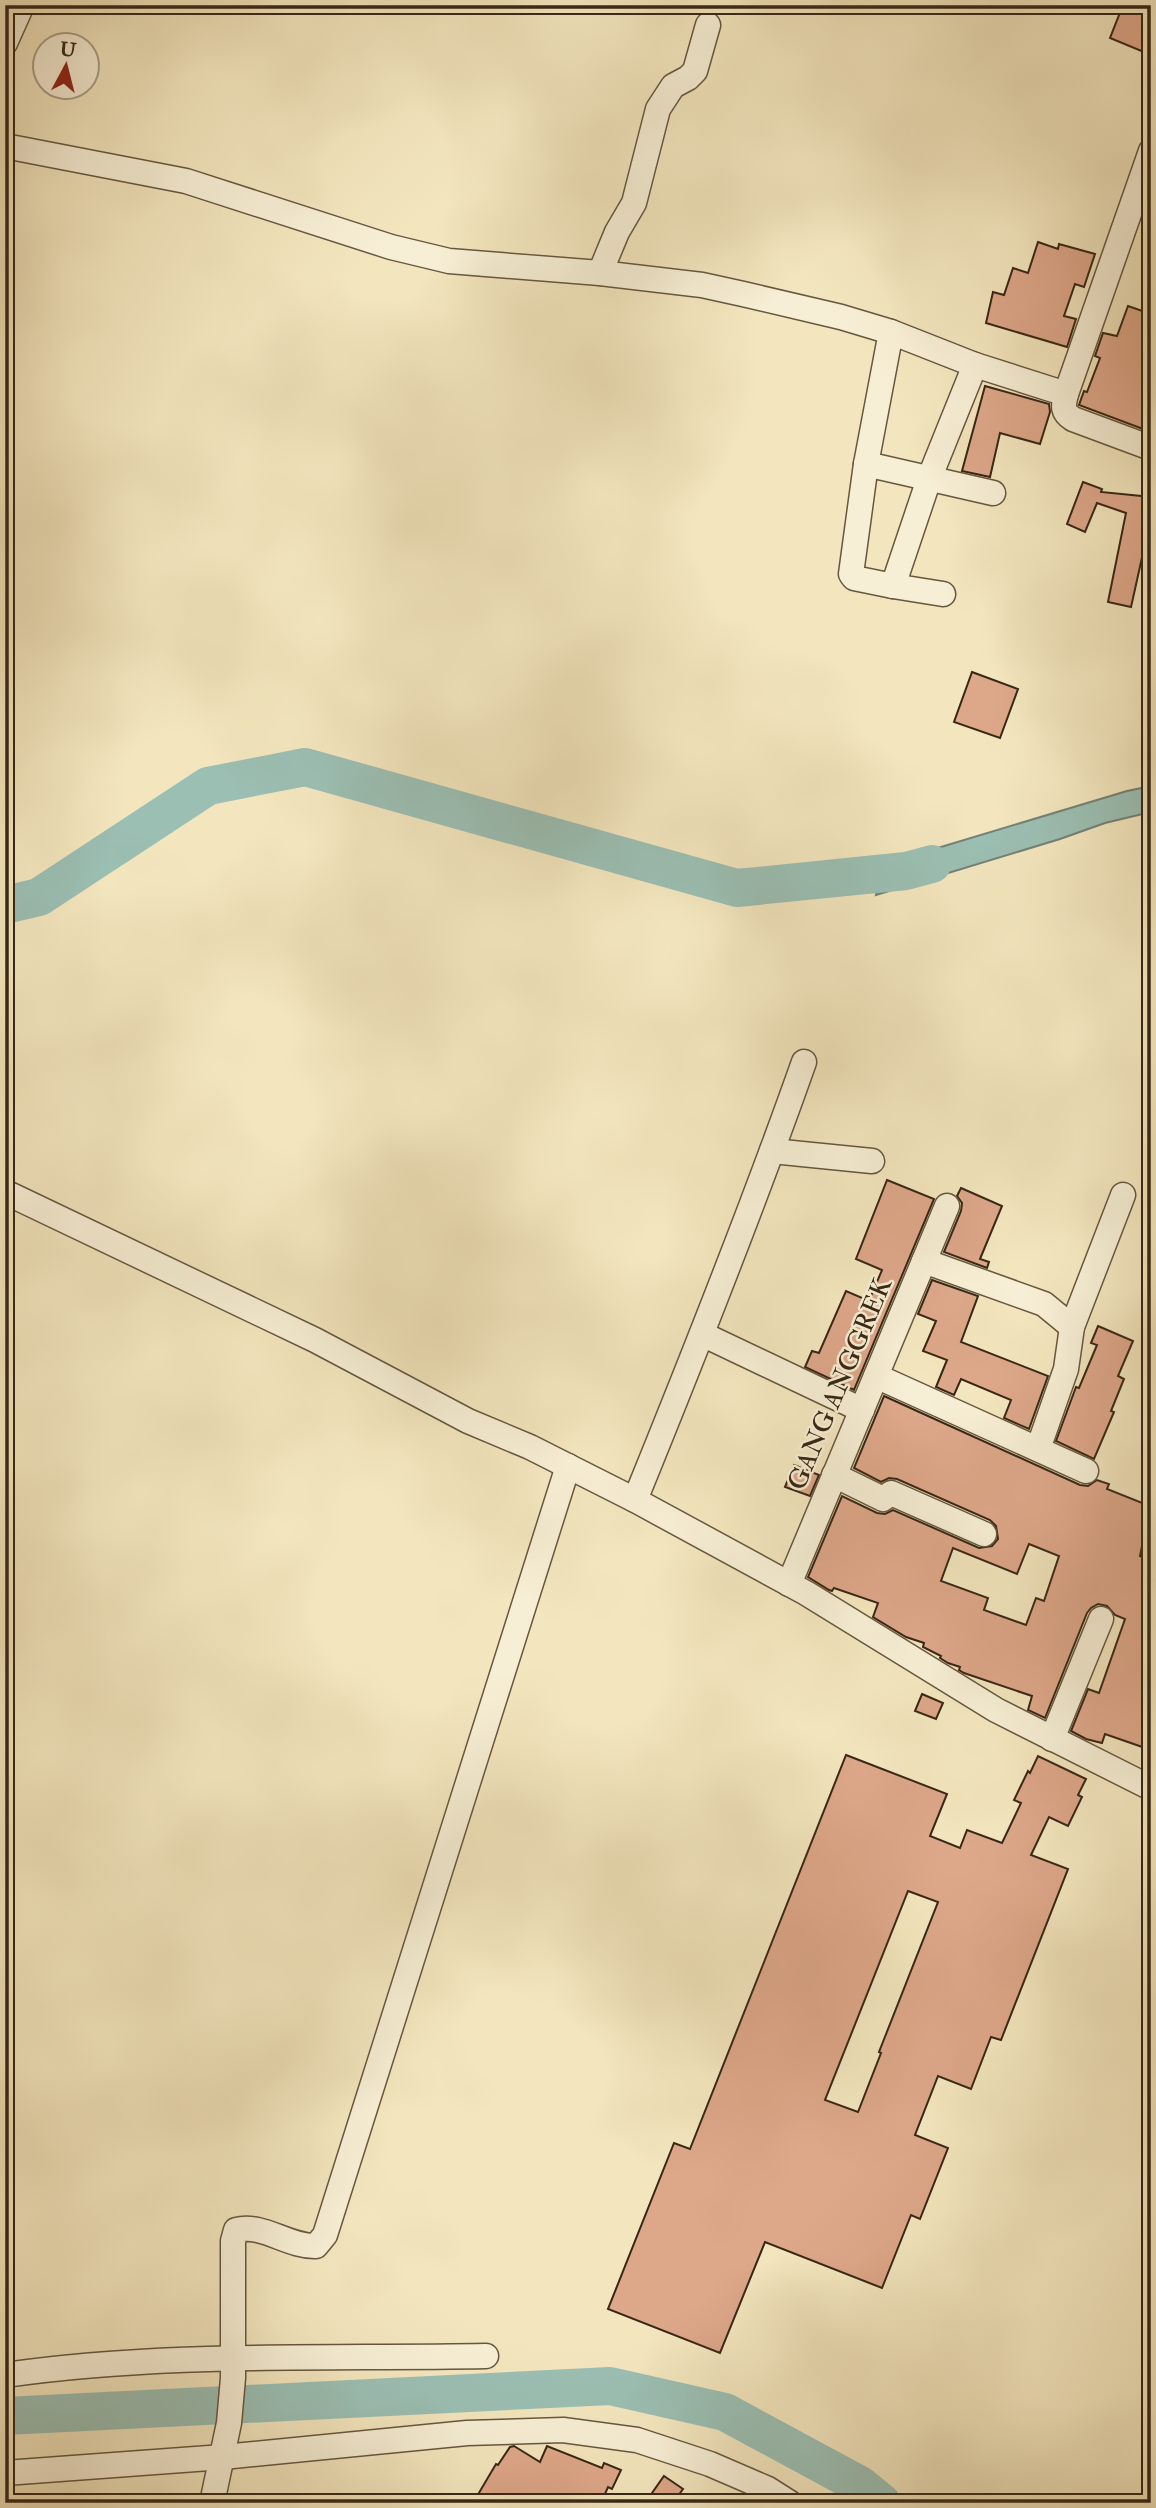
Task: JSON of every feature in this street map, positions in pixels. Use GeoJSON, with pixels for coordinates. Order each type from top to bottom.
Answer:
{"type":"FeatureCollection","features":[{"type":"Feature","properties":{"kind":"street"},"geometry":{"type":"LineString","coordinates":[[5,43],[22,5]]}},
{"type":"Feature","properties":{"kind":"street"},"geometry":{"type":"LineString","coordinates":[[600,274],[617,232],[634,203],[658,109],[673,86],[695,71],[708,24]]}},
{"type":"Feature","properties":{"kind":"street"},"geometry":{"type":"LineString","coordinates":[[5,146],[186,181],[391,247],[449,261],[702,285],[841,317],[1066,394]]}},
{"type":"Feature","properties":{"kind":"street"},"geometry":{"type":"LineString","coordinates":[[1151,151],[1063,407],[1066,415],[1073,419],[1151,448]]}},
{"type":"Feature","properties":{"kind":"street"},"geometry":{"type":"LineString","coordinates":[[891,332],[866,464],[851,574],[853,578],[943,594]]}},
{"type":"Feature","properties":{"kind":"street"},"geometry":{"type":"LineString","coordinates":[[893,586],[929,479],[975,365]]}},
{"type":"Feature","properties":{"kind":"street"},"geometry":{"type":"LineString","coordinates":[[866,464],[894,468],[993,493]]}},
{"type":"Feature","properties":{"kind":"street"},"geometry":{"type":"LineString","coordinates":[[635,1500],[702,1334],[804,1062]]}},
{"type":"Feature","properties":{"kind":"street"},"geometry":{"type":"LineString","coordinates":[[772,1151],[872,1161]]}},
{"type":"Feature","properties":{"kind":"street"},"geometry":{"type":"LineString","coordinates":[[5,1192],[314,1340],[468,1421],[635,1500],[789,1584],[996,1710],[1151,1788]]}},
{"type":"Feature","properties":{"kind":"street"},"geometry":{"type":"LineString","coordinates":[[1038,1449],[1066,1369],[1072,1327],[1123,1195]]}},
{"type":"Feature","properties":{"kind":"street","name":"GANG ANGGREK"},"geometry":{"type":"LineString","coordinates":[[789,1584],[947,1206]]}},
{"type":"Feature","properties":{"kind":"street"},"geometry":{"type":"LineString","coordinates":[[924,1261],[1044,1304],[1072,1327]]}},
{"type":"Feature","properties":{"kind":"street"},"geometry":{"type":"LineString","coordinates":[[702,1334],[862,1410]]}},
{"type":"Feature","properties":{"kind":"street"},"geometry":{"type":"LineString","coordinates":[[876,1376],[1086,1471]]}},
{"type":"Feature","properties":{"kind":"street"},"geometry":{"type":"LineString","coordinates":[[212,2503],[229,2423],[233,2369],[233,2241],[236,2230],[248,2227],[304,2246],[316,2246],[326,2235],[568,1466]]}},
{"type":"Feature","properties":{"kind":"street"},"geometry":{"type":"LineString","coordinates":[[834,1475],[883,1499],[891,1493],[984,1534]]}},
{"type":"Feature","properties":{"kind":"street"},"geometry":{"type":"LineString","coordinates":[[1052,1739],[1101,1619]]}},
{"type":"Feature","properties":{"kind":"street"},"geometry":{"type":"LineString","coordinates":[[5,2375],[51,2368],[158,2360],[233,2369],[486,2356]]}},
{"type":"Feature","properties":{"kind":"street"},"geometry":{"type":"LineString","coordinates":[[5,2473],[223,2457],[467,2433],[563,2430],[637,2440],[710,2464],[763,2496],[790,2503]]}},
{"type":"Feature","properties":{"kind":"water"},"geometry":{"type":"Polygon","coordinates":[[[1151,786],[1151,812],[1105,823],[876,895],[883,869],[921,853],[1151,786]]]}},
{"type":"Feature","properties":{"kind":"building"},"geometry":{"type":"Polygon","coordinates":[[[1123,5],[1151,5],[1151,55],[1110,38],[1123,5]]]}},
{"type":"Feature","properties":{"kind":"building"},"geometry":{"type":"Polygon","coordinates":[[[1038,242],[1058,249],[1059,244],[1095,254],[1084,287],[1075,284],[1064,316],[1076,319],[1067,347],[986,323],[993,292],[1004,295],[1013,268],[1028,273],[1038,242]]]}},
{"type":"Feature","properties":{"kind":"building"},"geometry":{"type":"Polygon","coordinates":[[[1128,306],[1151,314],[1151,432],[1079,405],[1100,358],[1095,356],[1103,333],[1117,336],[1128,306]]]}},
{"type":"Feature","properties":{"kind":"building"},"geometry":{"type":"Polygon","coordinates":[[[985,386],[1049,404],[1050,412],[1040,444],[1000,433],[990,477],[962,471],[985,386]]]}},
{"type":"Feature","properties":{"kind":"building"},"geometry":{"type":"Polygon","coordinates":[[[1083,482],[1102,489],[1101,492],[1151,497],[1149,526],[1131,607],[1108,602],[1126,513],[1097,503],[1085,532],[1067,524],[1083,482]]]}},
{"type":"Feature","properties":{"kind":"building"},"geometry":{"type":"Polygon","coordinates":[[[972,672],[1018,689],[1000,738],[954,722],[972,672]]]}},
{"type":"Feature","properties":{"kind":"building"},"geometry":{"type":"Polygon","coordinates":[[[887,1180],[934,1199],[854,1390],[805,1367],[812,1351],[819,1353],[846,1291],[869,1301],[882,1270],[856,1259],[887,1180]]]}},
{"type":"Feature","properties":{"kind":"building"},"geometry":{"type":"Polygon","coordinates":[[[961,1188],[1002,1206],[980,1259],[989,1262],[987,1268],[944,1252],[961,1211],[962,1203],[957,1196],[961,1188]]]}},
{"type":"Feature","properties":{"kind":"building"},"geometry":{"type":"Polygon","coordinates":[[[932,1280],[978,1296],[961,1342],[1048,1376],[1029,1429],[1004,1418],[1011,1400],[961,1379],[954,1395],[936,1387],[947,1360],[923,1351],[936,1321],[918,1314],[932,1280]]]}},
{"type":"Feature","properties":{"kind":"building"},"geometry":{"type":"Polygon","coordinates":[[[1098,1326],[1133,1341],[1118,1376],[1124,1379],[1111,1411],[1114,1412],[1094,1459],[1056,1441],[1076,1387],[1079,1388],[1097,1345],[1091,1343],[1098,1326]]]}},
{"type":"Feature","properties":{"kind":"building"},"geometry":{"type":"Polygon","coordinates":[[[884,1396],[1080,1485],[1088,1486],[1097,1480],[1109,1484],[1107,1489],[1150,1506],[1140,1556],[1151,1560],[1151,1750],[1105,1734],[1102,1743],[1071,1731],[1088,1689],[1099,1693],[1125,1619],[1115,1615],[1107,1606],[1098,1604],[1087,1613],[1045,1718],[1028,1710],[1032,1696],[964,1673],[959,1670],[960,1667],[948,1663],[940,1658],[941,1656],[923,1647],[924,1643],[906,1637],[873,1617],[878,1603],[834,1588],[829,1590],[808,1577],[842,1496],[877,1513],[885,1514],[893,1510],[979,1548],[992,1546],[998,1539],[996,1526],[990,1520],[897,1479],[889,1478],[881,1482],[854,1468],[884,1396]],[[1029,1544],[1017,1574],[953,1548],[941,1581],[988,1598],[984,1610],[1026,1625],[1036,1598],[1044,1601],[1059,1556],[1029,1544]]]}},
{"type":"Feature","properties":{"kind":"building"},"geometry":{"type":"Polygon","coordinates":[[[794,1465],[819,1475],[810,1496],[785,1487],[794,1465]]]}},
{"type":"Feature","properties":{"kind":"building"},"geometry":{"type":"Polygon","coordinates":[[[922,1694],[943,1703],[936,1719],[915,1711],[922,1694]]]}},
{"type":"Feature","properties":{"kind":"building"},"geometry":{"type":"Polygon","coordinates":[[[846,1755],[947,1794],[930,1836],[960,1848],[967,1830],[1002,1843],[1021,1803],[1014,1800],[1038,1756],[1086,1779],[1078,1795],[1082,1797],[1068,1826],[1049,1817],[1031,1855],[1068,1869],[1001,2040],[991,2037],[971,2089],[938,2076],[915,2135],[948,2148],[920,2219],[911,2215],[882,2288],[765,2242],[720,2353],[608,2309],[674,2143],[690,2149],[846,1755]],[[908,1891],[825,2100],[858,2112],[938,1902],[908,1891]]]}},
{"type":"Feature","properties":{"kind":"building"},"geometry":{"type":"Polygon","coordinates":[[[514,2446],[540,2462],[547,2446],[602,2468],[604,2463],[621,2470],[612,2489],[608,2487],[601,2503],[473,2503],[496,2464],[498,2465],[510,2447],[514,2446]]]}},
{"type":"Feature","properties":{"kind":"building"},"geometry":{"type":"Polygon","coordinates":[[[664,2476],[683,2489],[673,2503],[645,2503],[664,2476]]]}},
{"type":"Feature","properties":{"kind":"waterway"},"geometry":{"type":"LineString","coordinates":[[5,905],[39,897],[208,786],[305,767],[737,888],[906,871],[932,864]]}},
{"type":"Feature","properties":{"kind":"waterway"},"geometry":{"type":"LineString","coordinates":[[5,2416],[610,2386],[725,2412],[860,2485],[882,2503]]}}]}
